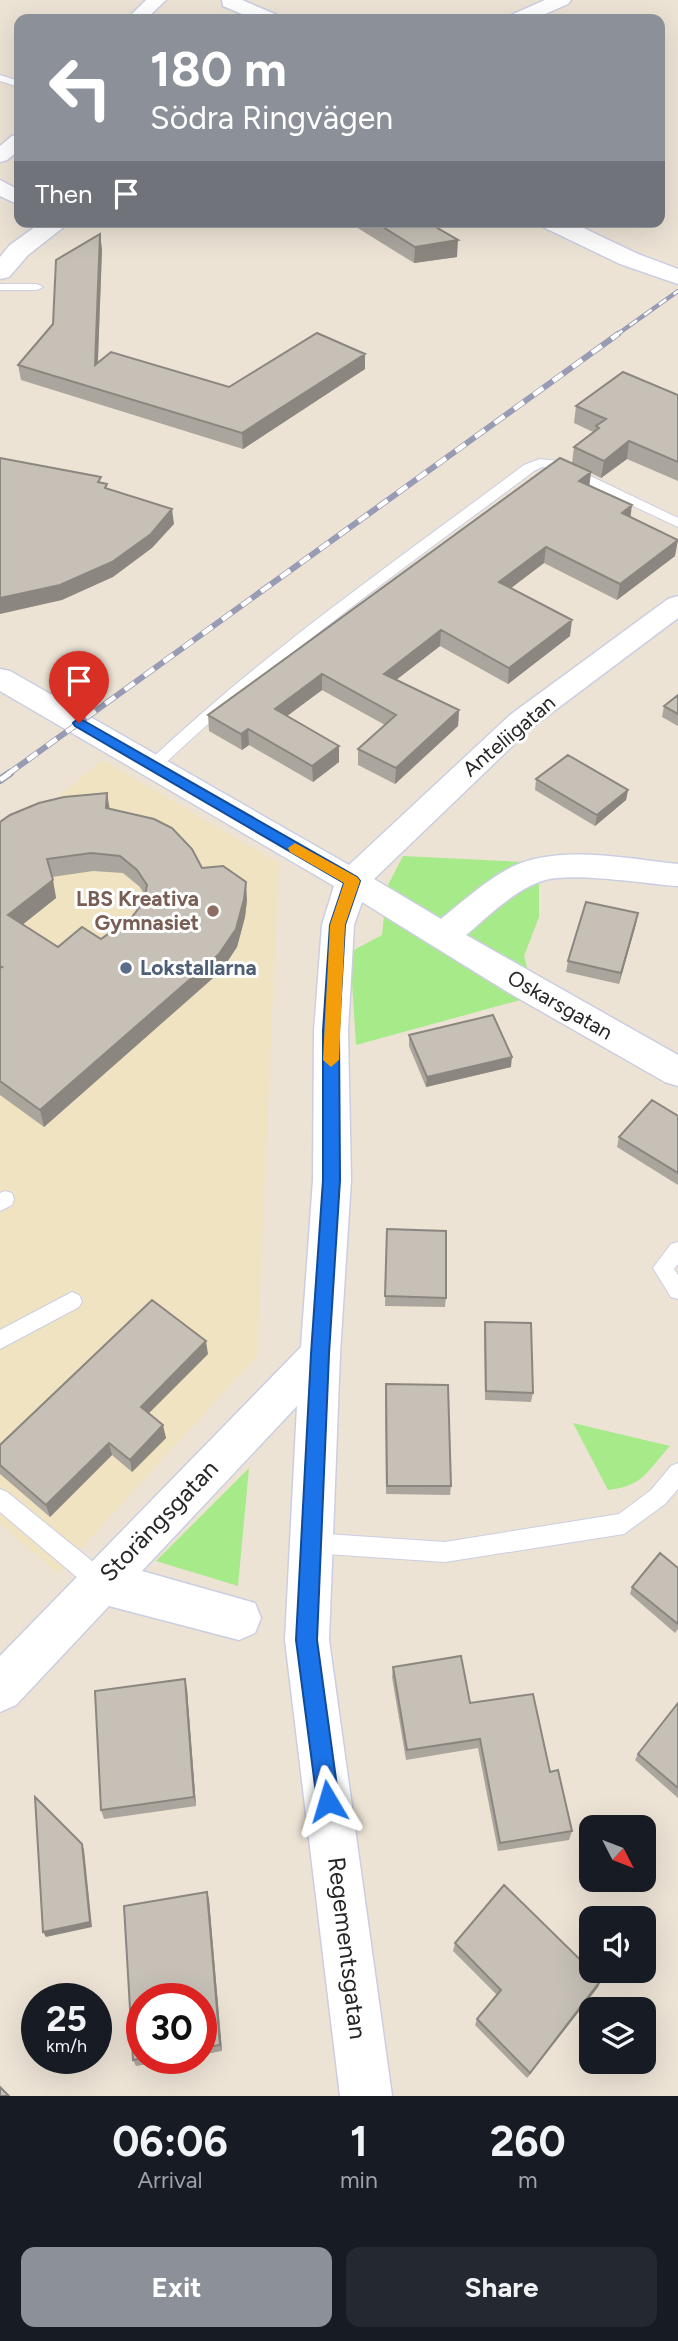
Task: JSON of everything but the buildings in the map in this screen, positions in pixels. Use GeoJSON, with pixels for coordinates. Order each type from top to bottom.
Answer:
{"type":"FeatureCollection","features":[{"type":"Feature","properties":{"kind":"street"},"geometry":{"type":"LineString","coordinates":[[142,14],[157,0]]}},
{"type":"Feature","properties":{"kind":"street"},"geometry":{"type":"LineString","coordinates":[[257,0],[284,14]]}},
{"type":"Feature","properties":{"kind":"street"},"geometry":{"type":"LineString","coordinates":[[513,14],[544,0]]}},
{"type":"Feature","properties":{"kind":"street"},"geometry":{"type":"LineString","coordinates":[[529,14],[561,0]]}},
{"type":"Feature","properties":{"kind":"street"},"geometry":{"type":"LineString","coordinates":[[228,1],[253,14]]}},
{"type":"Feature","properties":{"kind":"street"},"geometry":{"type":"LineString","coordinates":[[228,1],[258,14]]}},
{"type":"Feature","properties":{"kind":"street"},"geometry":{"type":"LineString","coordinates":[[0,156],[14,144]]}},
{"type":"Feature","properties":{"kind":"street"},"geometry":{"type":"LineString","coordinates":[[0,272],[19,250],[50,228]]}},
{"type":"Feature","properties":{"kind":"street"},"geometry":{"type":"LineString","coordinates":[[563,228],[607,250],[678,277]]}},
{"type":"Feature","properties":{"kind":"street"},"geometry":{"type":"LineString","coordinates":[[603,228],[678,259]]}},
{"type":"Feature","properties":{"kind":"street","name":"Anteliigatan"},"geometry":{"type":"LineString","coordinates":[[352,881],[520,722],[678,606]]}},
{"type":"Feature","properties":{"kind":"street","name":"Oskarsgatan"},"geometry":{"type":"LineString","coordinates":[[0,678],[352,881],[523,985],[678,1072]]}},
{"type":"Feature","properties":{"kind":"street"},"geometry":{"type":"LineString","coordinates":[[443,936],[533,871],[566,867],[678,875]]}},
{"type":"Feature","properties":{"kind":"street","name":"Regementsgatan"},"geometry":{"type":"LineString","coordinates":[[352,881],[338,925],[331,1031],[332,1180],[320,1354],[307,1640],[366,2096]]}},
{"type":"Feature","properties":{"kind":"street","name":"Storängsgatan"},"geometry":{"type":"LineString","coordinates":[[0,1689],[320,1354]]}},
{"type":"Feature","properties":{"kind":"street"},"geometry":{"type":"LineString","coordinates":[[100,1582],[239,1618]]}},
{"type":"Feature","properties":{"kind":"lane"},"geometry":{"type":"LineString","coordinates":[[0,287],[37,287]]}},
{"type":"Feature","properties":{"kind":"lane"},"geometry":{"type":"LineString","coordinates":[[153,766],[213,709],[263,668],[529,468],[540,463],[555,464],[678,523]]}},
{"type":"Feature","properties":{"kind":"lane"},"geometry":{"type":"LineString","coordinates":[[678,1251],[663,1268],[678,1291]]}},
{"type":"Feature","properties":{"kind":"lane"},"geometry":{"type":"LineString","coordinates":[[0,1339],[72,1301]]}},
{"type":"Feature","properties":{"kind":"lane"},"geometry":{"type":"LineString","coordinates":[[311,1543],[445,1552],[624,1524],[658,1497],[678,1473]]}},
{"type":"Feature","properties":{"kind":"lane"},"geometry":{"type":"LineString","coordinates":[[0,1499],[100,1582]]}},
{"type":"Feature","properties":{"kind":"shaded area"},"geometry":{"type":"Polygon","coordinates":[[[103,760],[279,863],[257,1356],[58,1574],[0,1524],[0,842],[103,760]]]}},
{"type":"Feature","properties":{"kind":"green space"},"geometry":{"type":"Polygon","coordinates":[[[403,856],[523,862],[539,882],[539,917],[524,956],[535,996],[356,1045],[350,952],[382,935],[387,887],[403,856]]]}},
{"type":"Feature","properties":{"kind":"green space"},"geometry":{"type":"Polygon","coordinates":[[[573,1423],[670,1446],[637,1481],[608,1490],[573,1423]]]}},
{"type":"Feature","properties":{"kind":"green space"},"geometry":{"type":"Polygon","coordinates":[[[249,1468],[238,1586],[156,1561],[249,1468]]]}},
{"type":"Feature","properties":{"kind":"railway"},"geometry":{"type":"LineString","coordinates":[[615,336],[678,291]]}},
{"type":"Feature","properties":{"kind":"railway"},"geometry":{"type":"LineString","coordinates":[[8,774],[618,334]]}},
{"type":"Feature","properties":{"kind":"railway"},"geometry":{"type":"LineString","coordinates":[[0,780],[10,773]]}},
{"type":"Feature","properties":{"kind":"slow traffic"},"geometry":{"type":"LineString","coordinates":[[295,848],[352,881],[338,925],[331,1060]]}},
{"type":"Feature","properties":{"kind":"place","name":"LBS Kreativa Gymnasiet"},"geometry":{"type":"Point","coordinates":[213,911]}},
{"type":"Feature","properties":{"kind":"place","name":"Lokstallarna"},"geometry":{"type":"Point","coordinates":[126,968]}},
{"type":"Feature","properties":{"kind":"route"},"geometry":{"type":"LineString","coordinates":[[79,723],[352,881],[338,925],[331,1031],[332,1180],[320,1354],[307,1640],[328,1801]]}}]}
